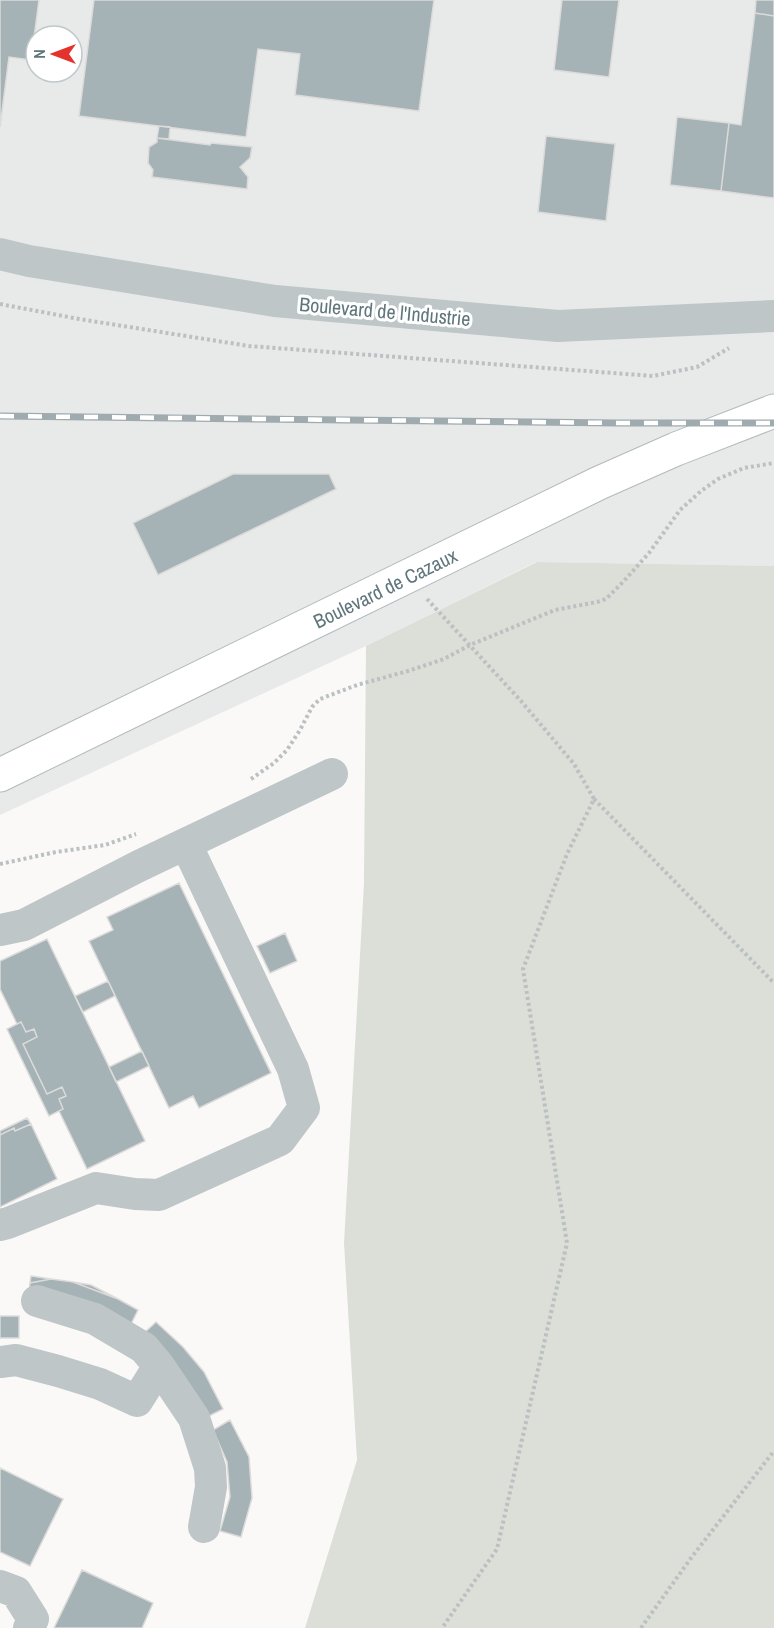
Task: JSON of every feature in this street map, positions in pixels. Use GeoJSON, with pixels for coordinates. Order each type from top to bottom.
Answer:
{"type":"FeatureCollection","features":[{"type":"Feature","properties":{"kind":"main road","name":"Boulevard de Cazaux"},"geometry":{"type":"LineString","coordinates":[[0,774],[599,483],[676,449],[774,411]]}},
{"type":"Feature","properties":{"kind":"street","name":"Boulevard de l'Industrie"},"geometry":{"type":"LineString","coordinates":[[0,254],[29,261],[275,301],[558,326],[774,316]]}},
{"type":"Feature","properties":{"kind":"street"},"geometry":{"type":"LineString","coordinates":[[0,930],[24,925],[139,866],[332,774]]}},
{"type":"Feature","properties":{"kind":"street"},"geometry":{"type":"LineString","coordinates":[[0,1225],[96,1188],[159,1195],[280,1140],[304,1108],[293,1069],[186,843]]}},
{"type":"Feature","properties":{"kind":"street"},"geometry":{"type":"LineString","coordinates":[[37,1301],[95,1319],[144,1348],[159,1366],[194,1418],[210,1468],[211,1487],[204,1527]]}},
{"type":"Feature","properties":{"kind":"street"},"geometry":{"type":"LineString","coordinates":[[0,1362],[16,1360],[58,1371],[100,1384],[137,1401],[159,1366]]}},
{"type":"Feature","properties":{"kind":"street"},"geometry":{"type":"LineString","coordinates":[[0,1586],[16,1592],[33,1619],[29,1628]]}},
{"type":"Feature","properties":{"kind":"path"},"geometry":{"type":"LineString","coordinates":[[0,304],[249,346],[653,376],[697,367],[731,346]]}},
{"type":"Feature","properties":{"kind":"path"},"geometry":{"type":"LineString","coordinates":[[251,780],[287,750],[312,707],[320,699],[357,685],[444,659],[470,645],[555,610],[597,602],[606,598],[649,552],[680,510],[701,491],[718,479],[744,468],[774,463]]}},
{"type":"Feature","properties":{"kind":"path"},"geometry":{"type":"LineString","coordinates":[[407,578],[521,701],[573,764],[594,799],[774,983]]}},
{"type":"Feature","properties":{"kind":"path"},"geometry":{"type":"LineString","coordinates":[[442,1628],[497,1549],[567,1243],[523,969],[567,854],[594,799]]}},
{"type":"Feature","properties":{"kind":"path"},"geometry":{"type":"LineString","coordinates":[[0,864],[56,852],[105,845],[138,833]]}},
{"type":"Feature","properties":{"kind":"path"},"geometry":{"type":"LineString","coordinates":[[641,1628],[691,1558],[774,1451]]}},
{"type":"Feature","properties":{"kind":"shaded area"},"geometry":{"type":"Polygon","coordinates":[[[0,0],[774,0],[774,566],[536,562],[366,646],[0,815],[0,0]]]}},
{"type":"Feature","properties":{"kind":"shaded area"},"geometry":{"type":"Polygon","coordinates":[[[537,562],[774,566],[774,1628],[305,1628],[357,1460],[344,1243],[364,883],[366,646],[537,562]]]}},
{"type":"Feature","properties":{"kind":"building"},"geometry":{"type":"Polygon","coordinates":[[[0,0],[39,0],[36,24],[24,24],[24,59],[9,57],[0,127],[0,0]]]}},
{"type":"Feature","properties":{"kind":"building"},"geometry":{"type":"Polygon","coordinates":[[[94,0],[434,0],[419,111],[295,95],[300,54],[258,49],[246,137],[79,116],[94,0]]]}},
{"type":"Feature","properties":{"kind":"building"},"geometry":{"type":"Polygon","coordinates":[[[562,0],[619,0],[609,77],[554,70],[562,0]]]}},
{"type":"Feature","properties":{"kind":"building"},"geometry":{"type":"Polygon","coordinates":[[[756,0],[774,0],[774,16],[755,13],[756,0]]]}},
{"type":"Feature","properties":{"kind":"building"},"geometry":{"type":"Polygon","coordinates":[[[755,13],[774,16],[774,198],[721,191],[729,123],[741,125],[755,13]]]}},
{"type":"Feature","properties":{"kind":"building"},"geometry":{"type":"Polygon","coordinates":[[[677,117],[729,123],[721,191],[670,185],[677,117]]]}},
{"type":"Feature","properties":{"kind":"building"},"geometry":{"type":"Polygon","coordinates":[[[159,126],[170,127],[169,139],[157,138],[159,126]]]}},
{"type":"Feature","properties":{"kind":"building"},"geometry":{"type":"Polygon","coordinates":[[[546,136],[615,144],[606,221],[538,212],[546,136]]]}},
{"type":"Feature","properties":{"kind":"building"},"geometry":{"type":"Polygon","coordinates":[[[157,138],[210,145],[211,143],[252,147],[250,158],[240,167],[248,177],[247,189],[152,177],[153,170],[148,163],[149,147],[157,142],[157,138]]]}},
{"type":"Feature","properties":{"kind":"building"},"geometry":{"type":"Polygon","coordinates":[[[233,474],[329,474],[336,489],[158,575],[133,523],[233,474]]]}},
{"type":"Feature","properties":{"kind":"building"},"geometry":{"type":"Polygon","coordinates":[[[179,883],[271,1073],[199,1108],[193,1096],[169,1108],[89,941],[113,930],[107,917],[179,883]]]}},
{"type":"Feature","properties":{"kind":"building"},"geometry":{"type":"Polygon","coordinates":[[[285,933],[297,961],[270,973],[257,946],[285,933]]]}},
{"type":"Feature","properties":{"kind":"building"},"geometry":{"type":"Polygon","coordinates":[[[47,939],[145,1141],[87,1169],[59,1111],[63,1109],[59,1099],[66,1096],[62,1087],[47,1094],[23,1044],[37,1037],[34,1029],[26,1032],[21,1022],[17,1024],[0,989],[0,961],[47,939]]]}},
{"type":"Feature","properties":{"kind":"building"},"geometry":{"type":"Polygon","coordinates":[[[108,981],[115,996],[83,1012],[75,996],[108,981]]]}},
{"type":"Feature","properties":{"kind":"building"},"geometry":{"type":"Polygon","coordinates":[[[21,1022],[26,1032],[34,1029],[37,1037],[23,1044],[47,1094],[62,1087],[66,1096],[59,1099],[63,1109],[49,1116],[7,1029],[21,1022]]]}},
{"type":"Feature","properties":{"kind":"building"},"geometry":{"type":"Polygon","coordinates":[[[142,1051],[149,1066],[116,1082],[109,1067],[142,1051]]]}},
{"type":"Feature","properties":{"kind":"building"},"geometry":{"type":"Polygon","coordinates":[[[27,1118],[31,1124],[15,1131],[14,1128],[0,1135],[0,1131],[27,1118]]]}},
{"type":"Feature","properties":{"kind":"building"},"geometry":{"type":"Polygon","coordinates":[[[31,1124],[57,1179],[0,1207],[0,1135],[14,1128],[15,1131],[31,1124]]]}},
{"type":"Feature","properties":{"kind":"building"},"geometry":{"type":"Polygon","coordinates":[[[31,1276],[51,1279],[30,1283],[31,1276]]]}},
{"type":"Feature","properties":{"kind":"building"},"geometry":{"type":"Polygon","coordinates":[[[51,1279],[73,1282],[118,1299],[138,1310],[130,1326],[29,1295],[30,1283],[51,1279]]]}},
{"type":"Feature","properties":{"kind":"building"},"geometry":{"type":"Polygon","coordinates":[[[73,1282],[91,1285],[118,1299],[73,1282]]]}},
{"type":"Feature","properties":{"kind":"building"},"geometry":{"type":"Polygon","coordinates":[[[0,1316],[19,1316],[19,1338],[0,1338],[0,1316]]]}},
{"type":"Feature","properties":{"kind":"building"},"geometry":{"type":"Polygon","coordinates":[[[156,1322],[183,1347],[204,1372],[223,1409],[207,1417],[142,1335],[156,1322]]]}},
{"type":"Feature","properties":{"kind":"building"},"geometry":{"type":"Polygon","coordinates":[[[230,1420],[249,1457],[252,1498],[241,1537],[220,1531],[230,1497],[227,1462],[213,1430],[230,1420]]]}},
{"type":"Feature","properties":{"kind":"building"},"geometry":{"type":"Polygon","coordinates":[[[0,1468],[63,1499],[30,1566],[0,1552],[0,1468]]]}},
{"type":"Feature","properties":{"kind":"building"},"geometry":{"type":"Polygon","coordinates":[[[82,1570],[153,1603],[142,1628],[54,1628],[82,1570]]]}},
{"type":"Feature","properties":{"kind":"railway"},"geometry":{"type":"LineString","coordinates":[[0,416],[774,423]]}}]}
